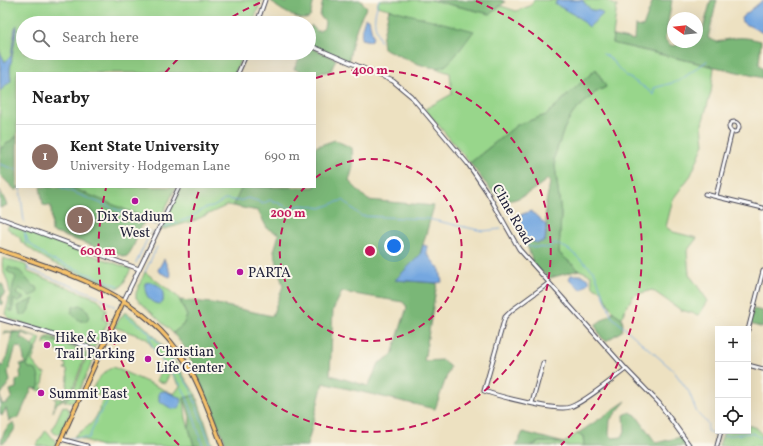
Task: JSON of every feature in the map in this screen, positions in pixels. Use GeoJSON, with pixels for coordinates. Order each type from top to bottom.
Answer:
{"type":"FeatureCollection","features":[{"type":"Feature","properties":{"kind":"main road"},"geometry":{"type":"LineString","coordinates":[[0,250],[86,280],[124,300],[156,325],[176,349],[196,382],[222,446]]}},
{"type":"Feature","properties":{"kind":"main road"},"geometry":{"type":"LineString","coordinates":[[58,446],[124,300]]}},
{"type":"Feature","properties":{"kind":"street"},"geometry":{"type":"LineString","coordinates":[[260,16],[265,0]]}},
{"type":"Feature","properties":{"kind":"street","name":"Cline Road"},"geometry":{"type":"LineString","coordinates":[[316,48],[389,79],[405,90],[468,164],[488,192],[517,247],[626,369],[659,403],[690,446]]}},
{"type":"Feature","properties":{"kind":"street"},"geometry":{"type":"LineString","coordinates":[[238,72],[244,60]]}},
{"type":"Feature","properties":{"kind":"street"},"geometry":{"type":"LineString","coordinates":[[716,196],[732,131]]}},
{"type":"Feature","properties":{"kind":"street"},"geometry":{"type":"LineString","coordinates":[[124,300],[179,188]]}},
{"type":"Feature","properties":{"kind":"street"},"geometry":{"type":"LineString","coordinates":[[705,194],[763,208]]}},
{"type":"Feature","properties":{"kind":"street"},"geometry":{"type":"LineString","coordinates":[[0,218],[139,269]]}},
{"type":"Feature","properties":{"kind":"street"},"geometry":{"type":"LineString","coordinates":[[749,326],[763,271]]}},
{"type":"Feature","properties":{"kind":"street"},"geometry":{"type":"LineString","coordinates":[[549,283],[512,310],[504,320],[484,389],[486,392],[557,409],[572,407],[626,369]]}},
{"type":"Feature","properties":{"kind":"street"},"geometry":{"type":"LineString","coordinates":[[0,319],[45,332],[100,352]]}},
{"type":"Feature","properties":{"kind":"street"},"geometry":{"type":"LineString","coordinates":[[532,403],[543,363]]}},
{"type":"Feature","properties":{"kind":"street"},"geometry":{"type":"LineString","coordinates":[[751,366],[763,369]]}},
{"type":"Feature","properties":{"kind":"street"},"geometry":{"type":"LineString","coordinates":[[717,446],[720,434]]}},
{"type":"Feature","properties":{"kind":"street"},"geometry":{"type":"LineString","coordinates":[[61,439],[87,446]]}},
{"type":"Feature","properties":{"kind":"green space"},"geometry":{"type":"Polygon","coordinates":[[[0,0],[261,0],[255,16],[16,16],[16,60],[240,60],[235,72],[16,72],[16,137],[0,149],[0,0]]]}},
{"type":"Feature","properties":{"kind":"green space"},"geometry":{"type":"Polygon","coordinates":[[[271,0],[281,0],[286,3],[289,0],[314,0],[310,16],[294,16],[273,3],[271,0]]]}},
{"type":"Feature","properties":{"kind":"green space"},"geometry":{"type":"Polygon","coordinates":[[[323,0],[360,0],[367,7],[355,33],[349,61],[316,47],[316,30],[320,31],[324,27],[325,22],[320,16],[323,0]]]}},
{"type":"Feature","properties":{"kind":"green space"},"geometry":{"type":"Polygon","coordinates":[[[379,0],[431,0],[490,14],[501,6],[516,11],[530,6],[534,0],[606,0],[617,6],[612,43],[714,67],[711,92],[702,124],[704,144],[691,175],[673,199],[666,227],[673,232],[697,238],[687,251],[689,274],[708,301],[699,315],[681,310],[652,290],[634,295],[625,309],[622,318],[613,312],[601,290],[593,287],[591,275],[579,270],[559,253],[561,214],[554,158],[564,129],[573,113],[596,92],[606,87],[596,69],[546,115],[517,125],[470,163],[425,109],[452,94],[450,73],[435,68],[446,65],[389,9],[377,6],[379,0]]]}},
{"type":"Feature","properties":{"kind":"green space"},"geometry":{"type":"Polygon","coordinates":[[[431,0],[501,0],[505,2],[490,14],[431,0]]]}},
{"type":"Feature","properties":{"kind":"green space"},"geometry":{"type":"Polygon","coordinates":[[[653,0],[672,0],[670,12],[667,12],[665,39],[667,42],[667,48],[703,48],[703,29],[711,0],[717,0],[708,38],[717,42],[739,38],[749,38],[761,41],[759,64],[763,69],[763,78],[612,43],[613,36],[634,40],[635,26],[643,27],[653,0]]]}},
{"type":"Feature","properties":{"kind":"green space"},"geometry":{"type":"Polygon","coordinates":[[[389,9],[474,31],[457,54],[446,65],[440,67],[424,66],[405,59],[383,48],[382,40],[389,9]]]}},
{"type":"Feature","properties":{"kind":"green space"},"geometry":{"type":"Polygon","coordinates":[[[316,50],[336,59],[331,71],[316,73],[294,69],[298,60],[316,60],[316,50]]]}},
{"type":"Feature","properties":{"kind":"green space"},"geometry":{"type":"Polygon","coordinates":[[[596,69],[606,87],[596,92],[573,113],[564,129],[554,158],[561,214],[559,253],[579,270],[550,278],[534,266],[525,239],[537,243],[545,241],[547,231],[545,208],[550,182],[548,179],[521,197],[512,200],[504,200],[489,188],[470,163],[517,125],[546,115],[596,69]]]}},
{"type":"Feature","properties":{"kind":"green space"},"geometry":{"type":"Polygon","coordinates":[[[16,137],[16,188],[18,188],[16,191],[0,175],[0,149],[16,137]]]}},
{"type":"Feature","properties":{"kind":"green space"},"geometry":{"type":"Polygon","coordinates":[[[335,140],[352,148],[353,167],[349,181],[368,200],[434,206],[420,255],[395,280],[437,283],[424,361],[442,360],[450,367],[435,409],[323,383],[307,446],[227,446],[186,349],[173,333],[183,325],[187,316],[180,300],[212,303],[272,316],[283,286],[274,251],[279,234],[267,228],[258,211],[233,206],[242,188],[316,188],[316,147],[335,140]],[[342,292],[333,310],[330,375],[368,386],[379,363],[392,355],[407,307],[403,302],[342,292]]]}},
{"type":"Feature","properties":{"kind":"green space"},"geometry":{"type":"Polygon","coordinates":[[[40,188],[72,188],[146,218],[130,253],[126,257],[52,232],[51,206],[43,205],[40,188]]]}},
{"type":"Feature","properties":{"kind":"green space","name":"Dix Stadium West"},"geometry":{"type":"Polygon","coordinates":[[[71,188],[176,188],[157,225],[71,188]]]}},
{"type":"Feature","properties":{"kind":"green space"},"geometry":{"type":"Polygon","coordinates":[[[181,188],[242,188],[233,206],[228,205],[193,221],[161,230],[181,188]]]}},
{"type":"Feature","properties":{"kind":"green space"},"geometry":{"type":"Polygon","coordinates":[[[0,190],[7,205],[0,208],[0,190]]]}},
{"type":"Feature","properties":{"kind":"green space"},"geometry":{"type":"Polygon","coordinates":[[[9,225],[131,269],[122,286],[117,288],[53,263],[21,242],[20,238],[7,228],[9,225]]]}},
{"type":"Feature","properties":{"kind":"green space"},"geometry":{"type":"Polygon","coordinates":[[[3,258],[26,265],[28,272],[98,299],[106,310],[103,319],[108,322],[94,348],[10,319],[5,314],[10,294],[2,266],[3,258]]]}},
{"type":"Feature","properties":{"kind":"green space"},"geometry":{"type":"Polygon","coordinates":[[[8,267],[20,271],[32,285],[37,287],[38,290],[36,294],[30,296],[19,288],[16,294],[24,298],[17,302],[14,299],[13,311],[10,311],[13,285],[16,277],[7,271],[8,267]]]}},
{"type":"Feature","properties":{"kind":"green space"},"geometry":{"type":"Polygon","coordinates":[[[145,272],[178,297],[187,316],[183,325],[173,333],[136,298],[136,293],[145,272]]]}},
{"type":"Feature","properties":{"kind":"green space"},"geometry":{"type":"Polygon","coordinates":[[[0,283],[3,285],[5,292],[1,299],[3,301],[2,304],[0,305],[0,283]]]}},
{"type":"Feature","properties":{"kind":"green space"},"geometry":{"type":"Polygon","coordinates":[[[34,299],[26,315],[20,314],[18,306],[34,299]]]}},
{"type":"Feature","properties":{"kind":"green space"},"geometry":{"type":"Polygon","coordinates":[[[80,305],[88,311],[89,316],[87,321],[80,321],[71,313],[73,307],[80,305]]]}},
{"type":"Feature","properties":{"kind":"green space"},"geometry":{"type":"Polygon","coordinates":[[[753,309],[763,311],[763,328],[750,324],[753,309]]]}},
{"type":"Feature","properties":{"kind":"green space"},"geometry":{"type":"Polygon","coordinates":[[[125,312],[157,339],[196,395],[184,398],[186,418],[194,446],[101,446],[74,436],[90,425],[99,412],[103,398],[92,391],[100,377],[113,367],[174,394],[180,386],[146,338],[114,327],[125,312]]]}},
{"type":"Feature","properties":{"kind":"green space"},"geometry":{"type":"Polygon","coordinates":[[[613,312],[622,318],[622,331],[606,341],[601,337],[595,325],[613,312]]]}},
{"type":"Feature","properties":{"kind":"green space"},"geometry":{"type":"Polygon","coordinates":[[[4,331],[22,332],[41,338],[32,361],[42,373],[45,373],[42,390],[44,391],[37,390],[40,385],[27,365],[35,349],[32,346],[37,338],[18,332],[3,334],[4,331]]]}},
{"type":"Feature","properties":{"kind":"green space"},"geometry":{"type":"Polygon","coordinates":[[[12,333],[22,333],[20,339],[24,338],[35,349],[27,365],[29,368],[36,370],[39,377],[39,387],[38,389],[32,388],[19,417],[9,421],[6,408],[2,416],[0,413],[0,396],[0,364],[2,367],[6,360],[12,333]],[[16,347],[8,372],[10,381],[0,396],[2,404],[7,403],[12,397],[10,390],[16,388],[16,381],[21,378],[20,372],[22,368],[20,364],[25,364],[22,348],[16,347]]]}},
{"type":"Feature","properties":{"kind":"green space"},"geometry":{"type":"Polygon","coordinates":[[[50,336],[88,349],[87,350],[46,338],[50,336]]]}},
{"type":"Feature","properties":{"kind":"green space"},"geometry":{"type":"Polygon","coordinates":[[[45,339],[64,344],[86,353],[70,396],[57,403],[53,412],[56,400],[54,398],[61,399],[65,397],[68,378],[67,369],[64,369],[66,366],[62,358],[52,346],[45,342],[44,344],[45,339]]]}},
{"type":"Feature","properties":{"kind":"green space"},"geometry":{"type":"Polygon","coordinates":[[[89,350],[93,351],[95,356],[74,402],[64,401],[72,395],[89,350]]]}},
{"type":"Feature","properties":{"kind":"green space"},"geometry":{"type":"Polygon","coordinates":[[[162,367],[169,375],[165,383],[156,381],[162,367]]]}},
{"type":"Feature","properties":{"kind":"green space"},"geometry":{"type":"Polygon","coordinates":[[[196,395],[213,446],[194,446],[189,428],[190,417],[184,398],[196,395]]]}},
{"type":"Feature","properties":{"kind":"green space"},"geometry":{"type":"Polygon","coordinates":[[[626,401],[610,420],[609,434],[613,438],[622,437],[625,431],[624,415],[630,412],[636,415],[656,443],[681,437],[687,446],[584,446],[583,436],[577,434],[626,401]]]}},
{"type":"Feature","properties":{"kind":"green space"},"geometry":{"type":"Polygon","coordinates":[[[63,406],[67,407],[70,412],[60,434],[55,434],[52,430],[63,406]]]}},
{"type":"Feature","properties":{"kind":"green space"},"geometry":{"type":"Polygon","coordinates":[[[13,423],[16,427],[8,439],[1,443],[5,431],[13,423]]]}},
{"type":"Feature","properties":{"kind":"green space"},"geometry":{"type":"Polygon","coordinates":[[[751,426],[756,428],[762,434],[763,446],[719,446],[723,434],[751,434],[751,426]]]}},
{"type":"Feature","properties":{"kind":"green space"},"geometry":{"type":"Polygon","coordinates":[[[46,430],[56,442],[55,446],[36,446],[46,430]]]}},
{"type":"Feature","properties":{"kind":"green space"},"geometry":{"type":"Polygon","coordinates":[[[523,432],[564,443],[540,442],[530,446],[516,446],[523,432]]]}},
{"type":"Feature","properties":{"kind":"green space"},"geometry":{"type":"Polygon","coordinates":[[[577,434],[583,436],[584,446],[530,446],[540,442],[564,443],[577,434]]]}},
{"type":"Feature","properties":{"kind":"water"},"geometry":{"type":"Polygon","coordinates":[[[557,0],[582,0],[591,10],[600,11],[603,14],[589,27],[578,17],[555,4],[557,0]]]}},
{"type":"Feature","properties":{"kind":"water"},"geometry":{"type":"Polygon","coordinates":[[[763,0],[763,33],[742,22],[741,18],[763,0]]]}},
{"type":"Feature","properties":{"kind":"water"},"geometry":{"type":"Polygon","coordinates":[[[365,18],[369,19],[373,38],[370,41],[361,39],[365,18]]]}},
{"type":"Feature","properties":{"kind":"water"},"geometry":{"type":"Polygon","coordinates":[[[16,26],[10,70],[11,81],[0,91],[0,52],[5,62],[11,56],[16,26]]]}},
{"type":"Feature","properties":{"kind":"water"},"geometry":{"type":"Polygon","coordinates":[[[531,211],[546,225],[545,241],[537,243],[525,239],[512,218],[531,211]]]}},
{"type":"Feature","properties":{"kind":"water"},"geometry":{"type":"Polygon","coordinates":[[[423,245],[427,246],[427,254],[440,270],[442,282],[437,283],[395,280],[420,255],[423,245]]]}},
{"type":"Feature","properties":{"kind":"water"},"geometry":{"type":"Polygon","coordinates":[[[164,259],[171,275],[170,277],[159,272],[158,270],[164,259]]]}},
{"type":"Feature","properties":{"kind":"water"},"geometry":{"type":"Polygon","coordinates":[[[571,275],[582,275],[589,279],[589,283],[581,290],[569,279],[571,275]]]}},
{"type":"Feature","properties":{"kind":"water"},"geometry":{"type":"Polygon","coordinates":[[[151,282],[158,285],[163,291],[163,302],[160,304],[156,304],[150,300],[146,294],[145,283],[151,282]]]}},
{"type":"Feature","properties":{"kind":"water"},"geometry":{"type":"Polygon","coordinates":[[[165,391],[181,398],[182,401],[179,408],[172,409],[159,401],[159,392],[165,391]]]}},
{"type":"Feature","properties":{"kind":"waterway"},"geometry":{"type":"LineString","coordinates":[[379,0],[375,20],[380,41]]}},
{"type":"Feature","properties":{"kind":"waterway"},"geometry":{"type":"LineString","coordinates":[[603,54],[611,59],[629,78],[646,88],[654,95],[654,88],[679,81],[707,61]]}},
{"type":"Feature","properties":{"kind":"waterway"},"geometry":{"type":"LineString","coordinates":[[0,164],[16,170]]}},
{"type":"Feature","properties":{"kind":"waterway"},"geometry":{"type":"LineString","coordinates":[[20,188],[24,222]]}},
{"type":"Feature","properties":{"kind":"waterway"},"geometry":{"type":"LineString","coordinates":[[62,188],[155,225]]}},
{"type":"Feature","properties":{"kind":"waterway"},"geometry":{"type":"LineString","coordinates":[[164,227],[190,218],[205,208],[213,207],[226,199],[239,201],[248,198],[262,204],[270,200],[288,208],[303,205],[321,208],[343,200],[361,216],[428,219],[483,231],[501,229]]}},
{"type":"Feature","properties":{"kind":"waterway"},"geometry":{"type":"LineString","coordinates":[[24,231],[29,243],[48,258],[119,286]]}},
{"type":"Feature","properties":{"kind":"waterway"},"geometry":{"type":"LineString","coordinates":[[136,263],[151,231]]}},
{"type":"Feature","properties":{"kind":"waterway"},"geometry":{"type":"LineString","coordinates":[[25,234],[26,244]]}},
{"type":"Feature","properties":{"kind":"waterway"},"geometry":{"type":"LineString","coordinates":[[524,245],[548,248],[555,243],[568,249],[594,271],[612,317],[673,370],[689,392],[697,413],[708,424],[707,431],[715,434]]}},
{"type":"Feature","properties":{"kind":"waterway"},"geometry":{"type":"LineString","coordinates":[[145,272],[157,247]]}},
{"type":"Feature","properties":{"kind":"waterway"},"geometry":{"type":"LineString","coordinates":[[28,266],[28,269],[98,296],[115,307]]}},
{"type":"Feature","properties":{"kind":"waterway"},"geometry":{"type":"LineString","coordinates":[[125,315],[145,329],[160,344],[190,388],[211,446]]}},
{"type":"Feature","properties":{"kind":"waterway"},"geometry":{"type":"LineString","coordinates":[[150,335],[152,347],[177,379],[183,390],[190,405],[203,446]]}},
{"type":"Feature","properties":{"kind":"waterway"},"geometry":{"type":"LineString","coordinates":[[70,438],[89,438],[97,418],[107,402]]}},
{"type":"Feature","properties":{"kind":"waterway"},"geometry":{"type":"LineString","coordinates":[[723,436],[752,433],[763,439]]}},
{"type":"Feature","properties":{"kind":"place","name":"Dix Stadium West"},"geometry":{"type":"Point","coordinates":[135,201]}},
{"type":"Feature","properties":{"kind":"place","name":"Kent State University"},"geometry":{"type":"Point","coordinates":[80,220]}},
{"type":"Feature","properties":{"kind":"place","name":"PARTA"},"geometry":{"type":"Point","coordinates":[240,272]}},
{"type":"Feature","properties":{"kind":"place","name":"Hike & Bike Trail Parking"},"geometry":{"type":"Point","coordinates":[47,345]}},
{"type":"Feature","properties":{"kind":"place","name":"Christian Life Center"},"geometry":{"type":"Point","coordinates":[148,359]}},
{"type":"Feature","properties":{"kind":"place","name":"Summit East"},"geometry":{"type":"Point","coordinates":[41,393]}}]}
